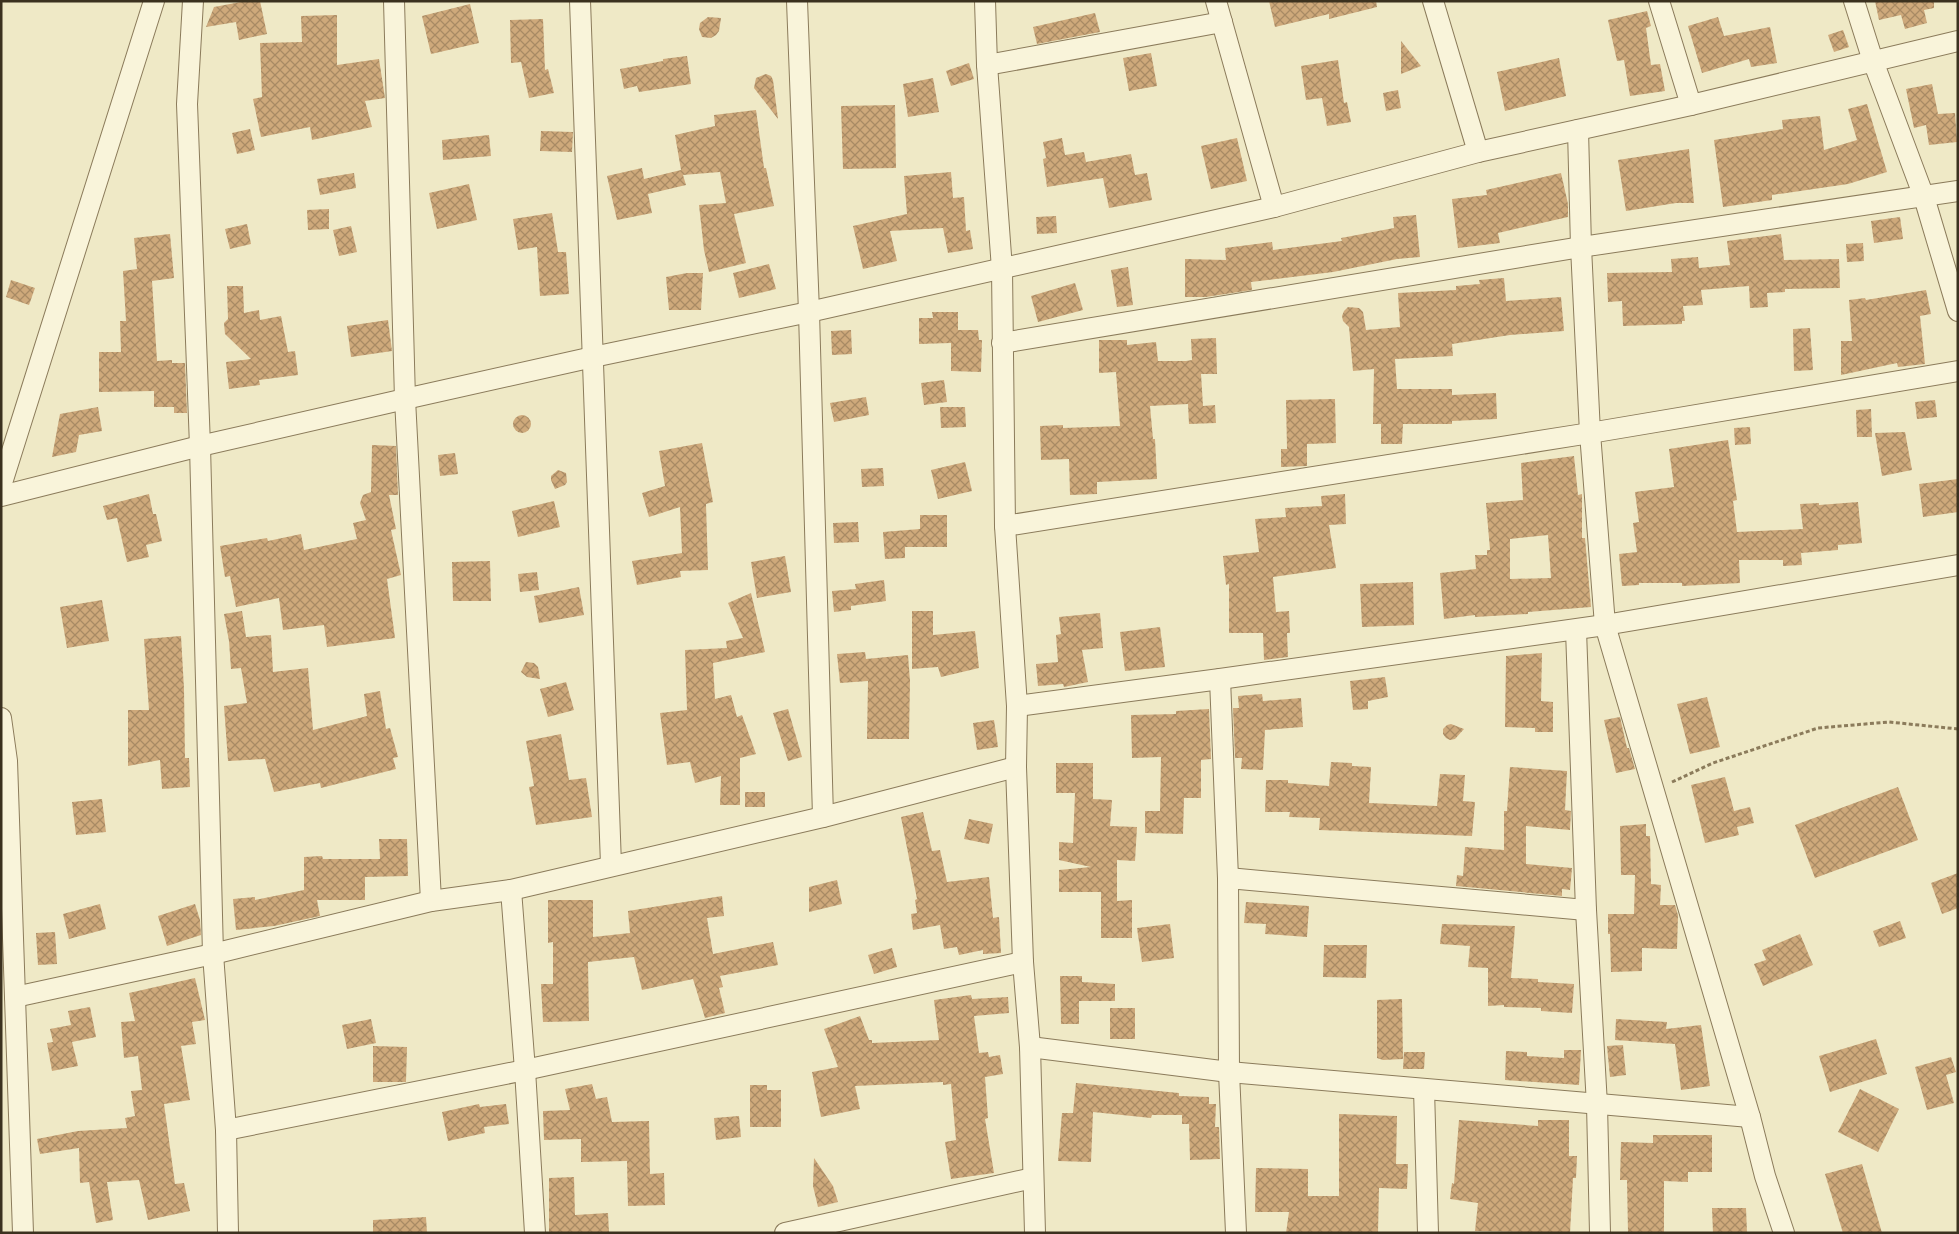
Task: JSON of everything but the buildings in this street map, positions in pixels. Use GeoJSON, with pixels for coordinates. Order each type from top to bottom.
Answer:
{"type":"FeatureCollection","features":[{"type":"Feature","properties":{"kind":"street"},"geometry":{"type":"LineString","coordinates":[[1,486],[154,1]]}},
{"type":"Feature","properties":{"kind":"street"},"geometry":{"type":"LineString","coordinates":[[193,1],[187,104],[200,446],[213,954],[226,1130],[228,1233]]}},
{"type":"Feature","properties":{"kind":"street"},"geometry":{"type":"LineString","coordinates":[[394,1],[405,399],[431,901]]}},
{"type":"Feature","properties":{"kind":"street"},"geometry":{"type":"LineString","coordinates":[[580,1],[611,865]]}},
{"type":"Feature","properties":{"kind":"street"},"geometry":{"type":"LineString","coordinates":[[797,1],[809,312],[823,817]]}},
{"type":"Feature","properties":{"kind":"street"},"geometry":{"type":"LineString","coordinates":[[985,1],[987,66],[1002,269],[1005,526],[1017,706],[1016,767],[1023,962],[1030,1047],[1032,1178],[1035,1233]]}},
{"type":"Feature","properties":{"kind":"street"},"geometry":{"type":"LineString","coordinates":[[1216,1],[1274,207]]}},
{"type":"Feature","properties":{"kind":"street"},"geometry":{"type":"LineString","coordinates":[[1433,1],[1478,152]]}},
{"type":"Feature","properties":{"kind":"street"},"geometry":{"type":"LineString","coordinates":[[1659,1],[1690,105]]}},
{"type":"Feature","properties":{"kind":"street"},"geometry":{"type":"LineString","coordinates":[[1854,1],[1873,61],[1924,197],[1958,311]]}},
{"type":"Feature","properties":{"kind":"street"},"geometry":{"type":"LineString","coordinates":[[987,66],[1222,22]]}},
{"type":"Feature","properties":{"kind":"street"},"geometry":{"type":"LineString","coordinates":[[1,496],[200,446],[405,399],[809,312],[1274,207],[1478,152],[1690,105],[1958,41]]}},
{"type":"Feature","properties":{"kind":"street"},"geometry":{"type":"LineString","coordinates":[[1578,130],[1581,247],[1590,433],[1605,625],[1750,1117],[1765,1176],[1784,1233]]}},
{"type":"Feature","properties":{"kind":"street"},"geometry":{"type":"LineString","coordinates":[[1002,343],[1581,247],[1958,191]]}},
{"type":"Feature","properties":{"kind":"street"},"geometry":{"type":"LineString","coordinates":[[1005,526],[1590,433],[1958,372]]}},
{"type":"Feature","properties":{"kind":"street"},"geometry":{"type":"LineString","coordinates":[[1017,706],[1220,680],[1576,630],[1958,565]]}},
{"type":"Feature","properties":{"kind":"street"},"geometry":{"type":"LineString","coordinates":[[1576,630],[1586,910],[1597,1105],[1600,1233]]}},
{"type":"Feature","properties":{"kind":"street"},"geometry":{"type":"LineString","coordinates":[[1220,680],[1228,878],[1229,1072],[1236,1233]]}},
{"type":"Feature","properties":{"kind":"street"},"geometry":{"type":"LineString","coordinates":[[1,718],[7,761],[23,1233]]}},
{"type":"Feature","properties":{"kind":"street"},"geometry":{"type":"LineString","coordinates":[[15,997],[213,954],[431,901],[511,890],[611,865],[823,817],[1016,767]]}},
{"type":"Feature","properties":{"kind":"street"},"geometry":{"type":"LineString","coordinates":[[1228,878],[1586,910]]}},
{"type":"Feature","properties":{"kind":"street"},"geometry":{"type":"LineString","coordinates":[[511,890],[525,1070],[534,1233]]}},
{"type":"Feature","properties":{"kind":"street"},"geometry":{"type":"LineString","coordinates":[[226,1130],[525,1070],[1023,962]]}},
{"type":"Feature","properties":{"kind":"street"},"geometry":{"type":"LineString","coordinates":[[1030,1047],[1229,1072],[1750,1117]]}},
{"type":"Feature","properties":{"kind":"street"},"geometry":{"type":"LineString","coordinates":[[1424,1089],[1428,1233]]}},
{"type":"Feature","properties":{"kind":"street"},"geometry":{"type":"LineString","coordinates":[[785,1233],[1032,1178]]}},
{"type":"Feature","properties":{"kind":"path"},"geometry":{"type":"LineString","coordinates":[[1653,790],[1714,763],[1818,728],[1889,722],[1958,728]]}}]}
